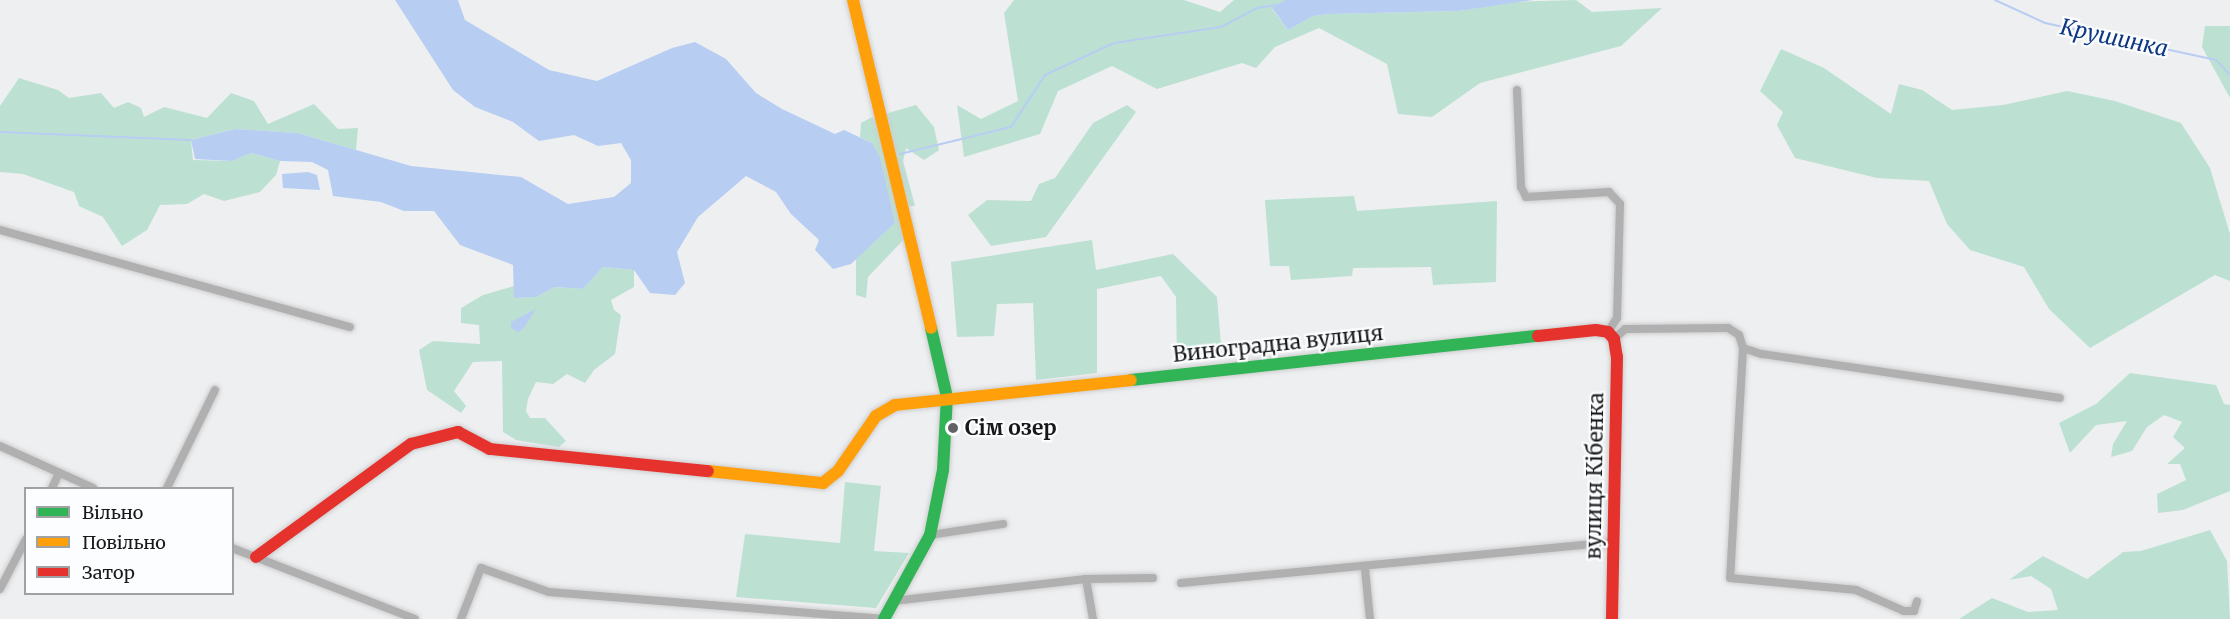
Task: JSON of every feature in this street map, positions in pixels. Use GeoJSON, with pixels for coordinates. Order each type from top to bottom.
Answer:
{"type":"FeatureCollection","features":[{"type":"Feature","properties":{"kind":"street"},"geometry":{"type":"LineString","coordinates":[[461,619],[481,568],[549,592],[882,619],[930,535],[943,470],[947,398],[853,0]]}},
{"type":"Feature","properties":{"kind":"street"},"geometry":{"type":"LineString","coordinates":[[1517,90],[1521,187],[1526,196],[1609,192],[1620,204],[1617,318],[1611,335]]}},
{"type":"Feature","properties":{"kind":"street"},"geometry":{"type":"LineString","coordinates":[[0,230],[350,327]]}},
{"type":"Feature","properties":{"kind":"street"},"geometry":{"type":"LineString","coordinates":[[1611,335],[1625,329],[1728,328],[1739,335],[1743,348],[1730,578],[1856,590],[1904,610],[1914,611],[1917,601]]}},
{"type":"Feature","properties":{"kind":"street","name":"Виноградна вулиця"},"geometry":{"type":"LineString","coordinates":[[256,557],[411,444],[458,432],[489,449],[823,483],[838,471],[876,416],[895,405],[1596,330],[1611,335]]}},
{"type":"Feature","properties":{"kind":"street","name":"вулиця Кібенка"},"geometry":{"type":"LineString","coordinates":[[1611,335],[1613,542],[1611,619]]}},
{"type":"Feature","properties":{"kind":"street"},"geometry":{"type":"LineString","coordinates":[[1743,348],[1900,377],[2060,398]]}},
{"type":"Feature","properties":{"kind":"street"},"geometry":{"type":"LineString","coordinates":[[168,487],[215,390]]}},
{"type":"Feature","properties":{"kind":"street"},"geometry":{"type":"LineString","coordinates":[[0,446],[89,487]]}},
{"type":"Feature","properties":{"kind":"street"},"geometry":{"type":"LineString","coordinates":[[52,487],[59,473]]}},
{"type":"Feature","properties":{"kind":"street"},"geometry":{"type":"LineString","coordinates":[[930,535],[1003,524]]}},
{"type":"Feature","properties":{"kind":"street"},"geometry":{"type":"LineString","coordinates":[[1181,583],[1365,569],[1613,542]]}},
{"type":"Feature","properties":{"kind":"street"},"geometry":{"type":"LineString","coordinates":[[0,590],[24,544]]}},
{"type":"Feature","properties":{"kind":"street"},"geometry":{"type":"LineString","coordinates":[[234,549],[415,619]]}},
{"type":"Feature","properties":{"kind":"street"},"geometry":{"type":"LineString","coordinates":[[1365,569],[1370,619]]}},
{"type":"Feature","properties":{"kind":"street"},"geometry":{"type":"LineString","coordinates":[[893,601],[1086,579],[1153,578]]}},
{"type":"Feature","properties":{"kind":"street"},"geometry":{"type":"LineString","coordinates":[[1086,579],[1093,619]]}},
{"type":"Feature","properties":{"kind":"green space"},"geometry":{"type":"Polygon","coordinates":[[[1014,0],[1184,0],[1220,12],[1234,0],[1285,0],[1272,9],[1288,30],[1313,16],[1458,11],[1511,2],[1576,0],[1592,12],[1662,8],[1621,46],[1480,83],[1432,117],[1398,114],[1387,64],[1319,28],[1275,47],[1256,68],[1242,63],[1157,89],[1112,66],[1058,91],[1040,134],[964,157],[957,105],[981,119],[1018,101],[1004,13],[1014,0]]]}},
{"type":"Feature","properties":{"kind":"green space"},"geometry":{"type":"Polygon","coordinates":[[[2205,26],[2230,26],[2230,98],[2202,47],[2205,26]]]}},
{"type":"Feature","properties":{"kind":"green space"},"geometry":{"type":"Polygon","coordinates":[[[1781,49],[1824,68],[1891,114],[1899,84],[1922,90],[1952,110],[2003,105],[2067,91],[2115,101],[2181,123],[2210,168],[2230,234],[2230,281],[2215,275],[2090,348],[2049,309],[2024,267],[1970,250],[1947,224],[1929,181],[1877,178],[1795,158],[1777,125],[1783,112],[1760,91],[1781,49]]]}},
{"type":"Feature","properties":{"kind":"green space"},"geometry":{"type":"Polygon","coordinates":[[[19,78],[58,90],[69,98],[101,93],[114,108],[128,102],[141,108],[144,117],[164,107],[207,118],[231,93],[254,101],[268,124],[314,104],[338,129],[358,128],[356,150],[298,133],[235,129],[191,140],[193,160],[232,161],[251,153],[280,161],[276,175],[260,192],[224,201],[204,194],[187,204],[160,205],[147,230],[122,246],[103,217],[79,206],[74,192],[23,174],[0,172],[0,106],[19,78]]]}},
{"type":"Feature","properties":{"kind":"green space"},"geometry":{"type":"Polygon","coordinates":[[[916,105],[934,127],[939,150],[924,160],[906,148],[903,161],[915,206],[909,206],[885,114],[916,105]]]}},
{"type":"Feature","properties":{"kind":"green space"},"geometry":{"type":"Polygon","coordinates":[[[1127,105],[1136,112],[1046,237],[991,246],[968,215],[987,200],[1031,201],[1039,184],[1055,178],[1093,123],[1127,105]]]}},
{"type":"Feature","properties":{"kind":"green space"},"geometry":{"type":"Polygon","coordinates":[[[872,117],[877,119],[908,235],[868,277],[866,298],[856,295],[856,259],[895,223],[872,143],[860,137],[861,123],[872,117]]]}},
{"type":"Feature","properties":{"kind":"green space"},"geometry":{"type":"Polygon","coordinates":[[[1354,196],[1357,211],[1497,201],[1496,282],[1433,285],[1431,267],[1353,268],[1352,276],[1291,280],[1289,266],[1270,266],[1265,200],[1354,196]]]}},
{"type":"Feature","properties":{"kind":"green space"},"geometry":{"type":"Polygon","coordinates":[[[1092,240],[1096,270],[1173,254],[1217,297],[1222,356],[1177,362],[1176,297],[1161,276],[1097,289],[1097,373],[1036,380],[1033,303],[997,304],[994,336],[957,337],[951,262],[1092,240]]]}},
{"type":"Feature","properties":{"kind":"green space"},"geometry":{"type":"Polygon","coordinates":[[[603,267],[634,270],[634,287],[611,300],[614,310],[621,315],[615,354],[594,370],[585,383],[567,374],[553,384],[536,382],[528,399],[526,411],[530,418],[545,418],[566,441],[559,447],[516,440],[503,432],[502,361],[473,362],[454,391],[466,406],[461,413],[427,390],[419,350],[433,341],[480,344],[479,325],[461,323],[461,308],[483,295],[514,286],[514,298],[536,297],[555,287],[583,289],[603,267]]]}},
{"type":"Feature","properties":{"kind":"green space"},"geometry":{"type":"Polygon","coordinates":[[[2130,373],[2216,385],[2224,404],[2230,405],[2230,491],[2183,510],[2158,513],[2157,494],[2186,480],[2180,464],[2167,464],[2185,448],[2173,437],[2182,422],[2164,415],[2147,427],[2132,451],[2111,457],[2113,444],[2127,421],[2096,425],[2070,453],[2059,423],[2096,404],[2130,373]]]}},
{"type":"Feature","properties":{"kind":"green space"},"geometry":{"type":"Polygon","coordinates":[[[845,482],[881,486],[874,551],[909,553],[876,608],[736,597],[745,534],[840,543],[845,482]]]}},
{"type":"Feature","properties":{"kind":"green space"},"geometry":{"type":"Polygon","coordinates":[[[2210,530],[2227,561],[2230,619],[1959,619],[1992,598],[2028,612],[2058,610],[2051,589],[2031,576],[2009,580],[2043,556],[2087,579],[2123,552],[2141,551],[2210,530]]]}},
{"type":"Feature","properties":{"kind":"water"},"geometry":{"type":"Polygon","coordinates":[[[395,0],[458,0],[465,20],[549,70],[597,81],[672,48],[695,42],[726,59],[756,93],[782,109],[835,134],[844,130],[872,143],[880,158],[895,223],[851,264],[833,269],[815,250],[819,240],[791,214],[776,192],[746,176],[698,217],[677,252],[685,283],[675,295],[650,293],[634,270],[603,267],[583,289],[555,287],[536,297],[514,298],[513,265],[460,245],[434,211],[404,211],[381,202],[333,196],[328,170],[312,162],[280,161],[251,153],[232,161],[195,159],[191,140],[235,129],[298,133],[411,166],[521,177],[568,204],[614,197],[631,183],[631,160],[621,143],[598,146],[574,135],[539,141],[513,122],[475,107],[453,90],[395,0]]]}},
{"type":"Feature","properties":{"kind":"water"},"geometry":{"type":"Polygon","coordinates":[[[1285,0],[1533,0],[1458,11],[1329,14],[1313,16],[1288,30],[1272,8],[1285,0]]]}},
{"type":"Feature","properties":{"kind":"water"},"geometry":{"type":"Polygon","coordinates":[[[308,172],[317,175],[320,190],[283,188],[282,174],[308,172]]]}},
{"type":"Feature","properties":{"kind":"water"},"geometry":{"type":"Polygon","coordinates":[[[536,309],[524,328],[518,332],[511,328],[511,322],[536,309]]]}},
{"type":"Feature","properties":{"kind":"waterway","name":"Крушинка"},"geometry":{"type":"LineString","coordinates":[[1995,0],[2045,23],[2216,60],[2230,75]]}},
{"type":"Feature","properties":{"kind":"waterway","name":"Крушинка"},"geometry":{"type":"LineString","coordinates":[[900,154],[1011,127],[1045,75],[1114,43],[1221,27],[1257,8],[1281,4]]}},
{"type":"Feature","properties":{"kind":"waterway"},"geometry":{"type":"LineString","coordinates":[[0,132],[191,140]]}},
{"type":"Feature","properties":{"kind":"traffic: fast"},"geometry":{"type":"LineString","coordinates":[[884,619],[930,535],[943,470],[947,397],[931,328]]}},
{"type":"Feature","properties":{"kind":"traffic: fast"},"geometry":{"type":"LineString","coordinates":[[1131,380],[1538,336]]}},
{"type":"Feature","properties":{"kind":"traffic: slow"},"geometry":{"type":"LineString","coordinates":[[853,0],[931,328]]}},
{"type":"Feature","properties":{"kind":"traffic: slow"},"geometry":{"type":"LineString","coordinates":[[708,471],[823,483],[838,471],[876,416],[895,405],[1131,380]]}},
{"type":"Feature","properties":{"kind":"traffic: jam"},"geometry":{"type":"LineString","coordinates":[[1538,336],[1596,330],[1608,332],[1614,339],[1617,357],[1612,619]]}},
{"type":"Feature","properties":{"kind":"traffic: jam"},"geometry":{"type":"LineString","coordinates":[[256,557],[411,444],[458,432],[490,449],[708,471]]}},
{"type":"Feature","properties":{"kind":"place","name":"Сім озер"},"geometry":{"type":"Point","coordinates":[953,428]}}]}
